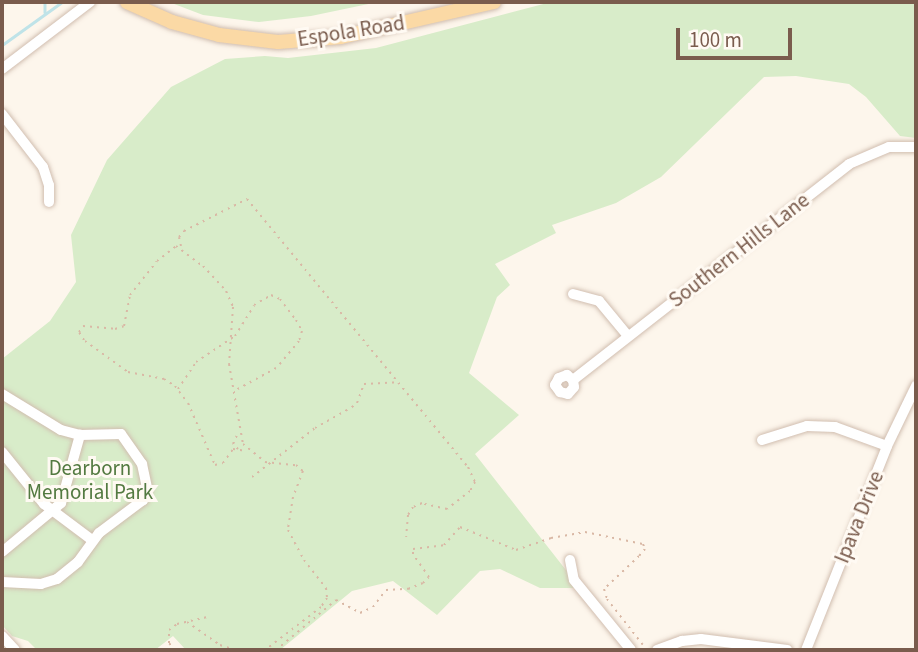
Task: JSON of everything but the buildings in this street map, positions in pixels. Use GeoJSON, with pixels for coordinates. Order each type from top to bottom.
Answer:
{"type":"FeatureCollection","features":[{"type":"Feature","properties":{"kind":"main road","name":"Espola Road"},"geometry":{"type":"LineString","coordinates":[[127,2],[172,22],[219,35],[299,42],[363,33],[494,2]]}},
{"type":"Feature","properties":{"kind":"street"},"geometry":{"type":"LineString","coordinates":[[2,69],[90,2]]}},
{"type":"Feature","properties":{"kind":"street"},"geometry":{"type":"LineString","coordinates":[[2,114],[43,167],[49,185],[49,202]]}},
{"type":"Feature","properties":{"kind":"street","name":"Southern Hills Lane"},"geometry":{"type":"LineString","coordinates":[[573,380],[849,164],[889,147],[916,147]]}},
{"type":"Feature","properties":{"kind":"street"},"geometry":{"type":"LineString","coordinates":[[573,294],[599,301],[628,336]]}},
{"type":"Feature","properties":{"kind":"street","name":"Ipava Drive"},"geometry":{"type":"LineString","coordinates":[[807,650],[887,446],[916,386]]}},
{"type":"Feature","properties":{"kind":"street"},"geometry":{"type":"LineString","coordinates":[[2,394],[61,430],[80,435],[121,434],[142,464],[147,488],[143,500],[92,540],[78,562],[57,579],[41,584],[2,582]]}},
{"type":"Feature","properties":{"kind":"street"},"geometry":{"type":"LineString","coordinates":[[762,440],[807,426],[835,427],[887,446]]}},
{"type":"Feature","properties":{"kind":"street"},"geometry":{"type":"LineString","coordinates":[[4,546],[53,513],[66,491],[80,435]]}},
{"type":"Feature","properties":{"kind":"street"},"geometry":{"type":"LineString","coordinates":[[2,452],[53,513],[92,540]]}},
{"type":"Feature","properties":{"kind":"street"},"geometry":{"type":"LineString","coordinates":[[570,560],[573,580],[631,650]]}},
{"type":"Feature","properties":{"kind":"street"},"geometry":{"type":"LineString","coordinates":[[2,636],[10,649]]}},
{"type":"Feature","properties":{"kind":"street"},"geometry":{"type":"LineString","coordinates":[[657,650],[682,641],[701,639],[787,650]]}},
{"type":"Feature","properties":{"kind":"path"},"geometry":{"type":"LineString","coordinates":[[181,248],[179,237],[184,230],[247,199],[468,467],[475,482],[470,491],[447,509],[422,503],[413,507],[408,515],[406,537]]}},
{"type":"Feature","properties":{"kind":"path"},"geometry":{"type":"LineString","coordinates":[[248,451],[240,431],[229,365],[233,333],[231,300],[215,279],[176,246],[168,251],[135,287],[130,295],[128,317],[124,326],[115,329],[83,326],[79,332],[84,340],[120,368],[136,375],[163,379],[178,389],[188,404],[215,465],[223,463],[233,449],[248,451],[265,462],[296,465],[303,471],[293,496],[288,530],[303,560],[326,588],[327,598],[321,607],[265,650]]}},
{"type":"Feature","properties":{"kind":"path"},"geometry":{"type":"LineString","coordinates":[[178,389],[196,362],[235,336],[254,304],[271,295],[280,299],[296,320],[302,331],[299,341],[276,368],[235,390]]}},
{"type":"Feature","properties":{"kind":"path"},"geometry":{"type":"LineString","coordinates":[[252,477],[315,428],[352,407],[360,398],[363,384],[400,382]]}},
{"type":"Feature","properties":{"kind":"path"},"geometry":{"type":"LineString","coordinates":[[239,450],[233,444],[240,431]]}},
{"type":"Feature","properties":{"kind":"path"},"geometry":{"type":"LineString","coordinates":[[276,650],[336,600],[360,614],[373,607],[386,590],[408,589],[423,583],[429,577],[413,554],[413,549],[444,545],[460,527],[516,550],[551,538],[585,532],[643,544],[645,549],[639,556],[604,589],[607,599],[643,645]]}},
{"type":"Feature","properties":{"kind":"path"},"geometry":{"type":"LineString","coordinates":[[175,650],[169,642],[169,630],[186,621],[207,617]]}},
{"type":"Feature","properties":{"kind":"path"},"geometry":{"type":"LineString","coordinates":[[186,621],[220,645],[235,650]]}},
{"type":"Feature","properties":{"kind":"green space"},"geometry":{"type":"Polygon","coordinates":[[[169,2],[378,2],[311,16],[259,22],[203,15],[169,2]]]}},
{"type":"Feature","properties":{"kind":"green space","name":"Dearborn Memorial Park"},"geometry":{"type":"Polygon","coordinates":[[[551,2],[916,2],[916,138],[900,136],[866,97],[849,84],[796,76],[764,77],[661,177],[616,203],[552,225],[556,233],[495,264],[510,285],[497,297],[469,373],[519,415],[475,454],[580,588],[540,588],[500,569],[480,571],[437,615],[393,581],[352,591],[280,650],[186,650],[173,636],[155,650],[37,650],[28,641],[12,636],[2,625],[2,359],[50,321],[76,282],[71,235],[107,160],[171,87],[225,59],[265,56],[288,58],[376,48],[551,2]]]}},
{"type":"Feature","properties":{"kind":"waterway"},"geometry":{"type":"LineString","coordinates":[[45,2],[45,12]]}},
{"type":"Feature","properties":{"kind":"waterway"},"geometry":{"type":"LineString","coordinates":[[2,45],[62,2]]}}]}
